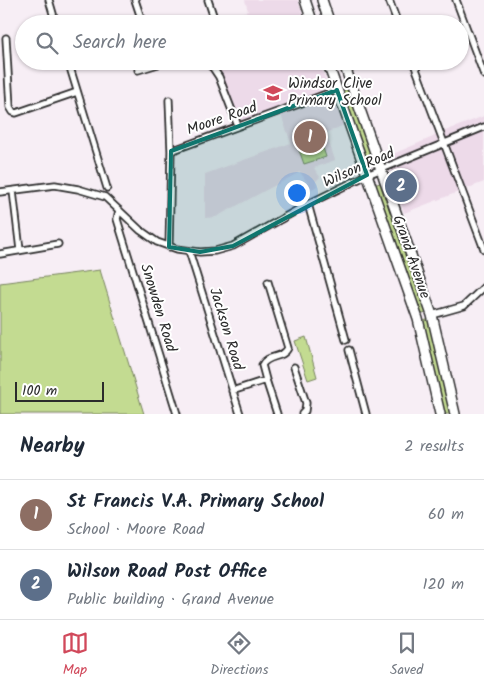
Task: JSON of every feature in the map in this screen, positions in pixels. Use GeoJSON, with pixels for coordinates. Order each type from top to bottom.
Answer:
{"type":"FeatureCollection","features":[{"type":"Feature","properties":{"kind":"street"},"geometry":{"type":"LineString","coordinates":[[49,0],[53,15]]}},
{"type":"Feature","properties":{"kind":"street"},"geometry":{"type":"LineString","coordinates":[[135,0],[140,15]]}},
{"type":"Feature","properties":{"kind":"street"},"geometry":{"type":"LineString","coordinates":[[208,0],[213,15]]}},
{"type":"Feature","properties":{"kind":"street"},"geometry":{"type":"LineString","coordinates":[[305,0],[310,15]]}},
{"type":"Feature","properties":{"kind":"street"},"geometry":{"type":"LineString","coordinates":[[322,0],[327,15]]}},
{"type":"Feature","properties":{"kind":"street"},"geometry":{"type":"LineString","coordinates":[[389,0],[395,15]]}},
{"type":"Feature","properties":{"kind":"street"},"geometry":{"type":"LineString","coordinates":[[456,0],[462,15]]}},
{"type":"Feature","properties":{"kind":"street"},"geometry":{"type":"LineString","coordinates":[[469,35],[484,75]]}},
{"type":"Feature","properties":{"kind":"street"},"geometry":{"type":"LineString","coordinates":[[6,38],[10,107],[14,112],[16,113],[77,92]]}},
{"type":"Feature","properties":{"kind":"street"},"geometry":{"type":"LineString","coordinates":[[71,70],[107,188]]}},
{"type":"Feature","properties":{"kind":"street"},"geometry":{"type":"LineString","coordinates":[[214,70],[238,126]]}},
{"type":"Feature","properties":{"kind":"street","name":"Grand Avenue"},"geometry":{"type":"LineString","coordinates":[[330,70],[418,319],[440,414]]}},
{"type":"Feature","properties":{"kind":"street","name":"Grand Avenue"},"geometry":{"type":"LineString","coordinates":[[346,70],[432,315],[455,414]]}},
{"type":"Feature","properties":{"kind":"street"},"geometry":{"type":"LineString","coordinates":[[416,70],[484,250]]}},
{"type":"Feature","properties":{"kind":"street"},"geometry":{"type":"LineString","coordinates":[[337,90],[351,84]]}},
{"type":"Feature","properties":{"kind":"street","name":"Moore Road"},"geometry":{"type":"LineString","coordinates":[[170,151],[337,90]]}},
{"type":"Feature","properties":{"kind":"street"},"geometry":{"type":"LineString","coordinates":[[169,100],[169,247]]}},
{"type":"Feature","properties":{"kind":"street","name":"Wilson Road"},"geometry":{"type":"LineString","coordinates":[[0,192],[38,186],[66,186],[105,197],[147,236],[169,247],[189,251],[215,251],[233,246],[308,204],[368,175],[484,127]]}},
{"type":"Feature","properties":{"kind":"street"},"geometry":{"type":"LineString","coordinates":[[13,191],[20,250]]}},
{"type":"Feature","properties":{"kind":"street"},"geometry":{"type":"LineString","coordinates":[[308,204],[346,340]]}},
{"type":"Feature","properties":{"kind":"street","name":"Snowden Road"},"geometry":{"type":"LineString","coordinates":[[119,210],[117,219],[178,414]]}},
{"type":"Feature","properties":{"kind":"street"},"geometry":{"type":"LineString","coordinates":[[0,254],[58,244]]}},
{"type":"Feature","properties":{"kind":"street","name":"Jackson Road"},"geometry":{"type":"LineString","coordinates":[[189,251],[240,414]]}},
{"type":"Feature","properties":{"kind":"street"},"geometry":{"type":"LineString","coordinates":[[268,282],[288,348],[284,353],[264,362],[262,368],[277,414]]}},
{"type":"Feature","properties":{"kind":"street"},"geometry":{"type":"LineString","coordinates":[[432,315],[464,306],[484,287]]}},
{"type":"Feature","properties":{"kind":"street"},"geometry":{"type":"LineString","coordinates":[[265,298],[272,296]]}},
{"type":"Feature","properties":{"kind":"street","name":"Grand Avenue"},"geometry":{"type":"LineString","coordinates":[[418,319],[432,315]]}},
{"type":"Feature","properties":{"kind":"street"},"geometry":{"type":"LineString","coordinates":[[349,350],[366,414]]}},
{"type":"Feature","properties":{"kind":"street"},"geometry":{"type":"LineString","coordinates":[[294,367],[300,377],[306,403],[305,411],[301,414]]}},
{"type":"Feature","properties":{"kind":"street"},"geometry":{"type":"LineString","coordinates":[[232,391],[266,380]]}},
{"type":"Feature","properties":{"kind":"highlighted area"},"geometry":{"type":"Polygon","coordinates":[[[337,90],[367,175],[233,246],[200,252],[169,247],[171,151],[337,90]]]}},
{"type":"Feature","properties":{"kind":"shaded area"},"geometry":{"type":"Polygon","coordinates":[[[245,0],[298,0],[303,15],[238,15],[248,11],[245,0]]]}},
{"type":"Feature","properties":{"kind":"shaded area","name":"Windsor Clive Primary School"},"geometry":{"type":"Polygon","coordinates":[[[322,70],[329,89],[240,121],[220,71],[322,70]]]}},
{"type":"Feature","properties":{"kind":"shaded area"},"geometry":{"type":"Polygon","coordinates":[[[334,97],[344,125],[326,133],[335,160],[314,168],[320,177],[316,181],[317,186],[312,189],[300,172],[216,217],[205,218],[205,174],[291,143],[281,115],[334,97]]]}},
{"type":"Feature","properties":{"kind":"shaded area"},"geometry":{"type":"Polygon","coordinates":[[[484,116],[484,182],[404,213],[386,157],[484,116]]]}},
{"type":"Feature","properties":{"kind":"green space"},"geometry":{"type":"Polygon","coordinates":[[[347,90],[352,98],[374,160],[366,164],[342,93],[347,90]]]}},
{"type":"Feature","properties":{"kind":"green space"},"geometry":{"type":"Polygon","coordinates":[[[321,142],[326,157],[304,164],[299,150],[321,142]]]}},
{"type":"Feature","properties":{"kind":"green space"},"geometry":{"type":"Polygon","coordinates":[[[379,181],[382,181],[427,311],[424,314],[419,310],[374,185],[380,183],[379,181]]]}},
{"type":"Feature","properties":{"kind":"green space"},"geometry":{"type":"Polygon","coordinates":[[[100,270],[144,414],[0,414],[0,283],[100,270]]]}},
{"type":"Feature","properties":{"kind":"green space"},"geometry":{"type":"Polygon","coordinates":[[[429,320],[452,414],[443,414],[423,322],[429,320]]]}},
{"type":"Feature","properties":{"kind":"green space"},"geometry":{"type":"Polygon","coordinates":[[[306,337],[317,377],[308,380],[295,341],[306,337]]]}},
{"type":"Feature","properties":{"kind":"place","name":"Windsor Clive Primary School"},"geometry":{"type":"Point","coordinates":[273,93]}},
{"type":"Feature","properties":{"kind":"place","name":"St Francis V.A. Primary School"},"geometry":{"type":"Point","coordinates":[310,137]}},
{"type":"Feature","properties":{"kind":"place","name":"Wilson Road Post Office"},"geometry":{"type":"Point","coordinates":[401,186]}}]}
